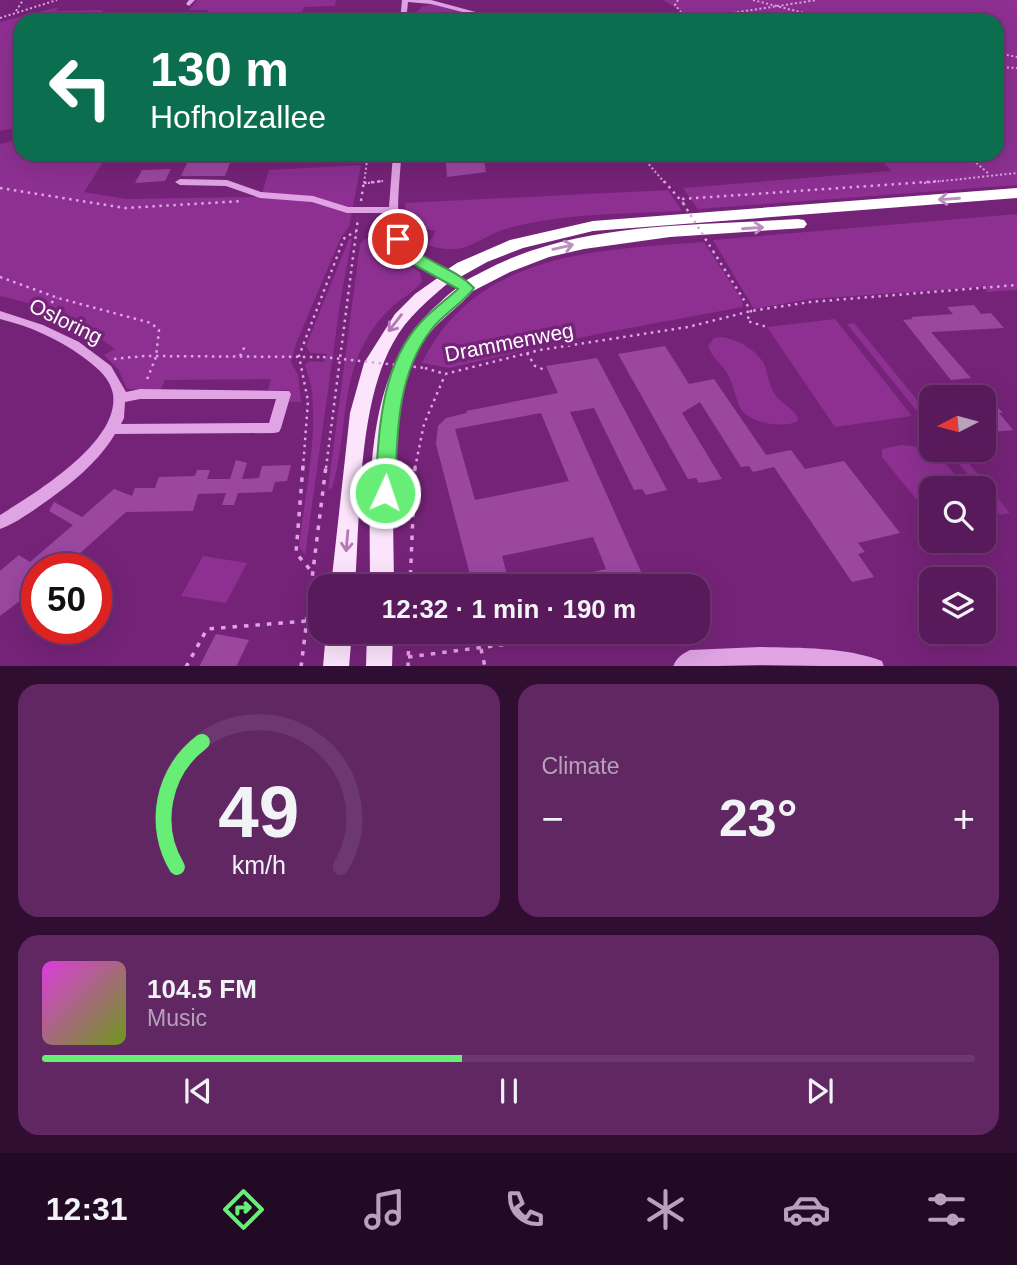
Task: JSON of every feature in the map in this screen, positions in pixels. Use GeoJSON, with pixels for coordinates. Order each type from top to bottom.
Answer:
{"type":"FeatureCollection","features":[{"type":"Feature","properties":{"kind":"highway"},"geometry":{"type":"LineString","coordinates":[[446,277],[504,247],[532,238],[593,226],[1017,193]]}},
{"type":"Feature","properties":{"kind":"highway"},"geometry":{"type":"LineString","coordinates":[[467,288],[520,260],[586,243],[642,236],[1017,208]]}},
{"type":"Feature","properties":{"kind":"main road"},"geometry":{"type":"LineString","coordinates":[[344,574],[356,424],[366,378],[380,346],[398,319],[415,300],[446,277]]}},
{"type":"Feature","properties":{"kind":"main road"},"geometry":{"type":"LineString","coordinates":[[383,574],[389,426],[394,389],[401,368],[418,335],[436,314],[467,288]]}},
{"type":"Feature","properties":{"kind":"main road"},"geometry":{"type":"LineString","coordinates":[[336,666],[338,644]]}},
{"type":"Feature","properties":{"kind":"main road"},"geometry":{"type":"LineString","coordinates":[[379,666],[380,644]]}},
{"type":"Feature","properties":{"kind":"street"},"geometry":{"type":"LineString","coordinates":[[405,0],[452,0]]}},
{"type":"Feature","properties":{"kind":"street"},"geometry":{"type":"LineString","coordinates":[[433,2],[479,14]]}},
{"type":"Feature","properties":{"kind":"street"},"geometry":{"type":"LineString","coordinates":[[397,161],[395,210],[396,234],[400,245],[416,260],[467,288]]}},
{"type":"Feature","properties":{"kind":"street"},"geometry":{"type":"LineString","coordinates":[[180,182],[227,183],[260,195],[313,199],[359,212],[395,210]]}},
{"type":"Feature","properties":{"kind":"street","name":"Osloring"},"geometry":{"type":"LineString","coordinates":[[0,315],[27,322],[66,340],[100,361],[114,375],[121,398]]}},
{"type":"Feature","properties":{"kind":"street"},"geometry":{"type":"LineString","coordinates":[[0,523],[68,478],[94,452],[112,429],[121,398],[140,394],[284,394],[274,428],[112,429]]}},
{"type":"Feature","properties":{"kind":"street"},"geometry":{"type":"LineString","coordinates":[[683,666],[690,659],[760,655],[833,657],[871,666]]}},
{"type":"Feature","properties":{"kind":"path"},"geometry":{"type":"LineString","coordinates":[[0,18],[20,7],[23,0]]}},
{"type":"Feature","properties":{"kind":"path"},"geometry":{"type":"LineString","coordinates":[[13,12],[27,11],[57,0]]}},
{"type":"Feature","properties":{"kind":"path"},"geometry":{"type":"LineString","coordinates":[[753,0],[803,14]]}},
{"type":"Feature","properties":{"kind":"path"},"geometry":{"type":"LineString","coordinates":[[729,14],[817,0]]}},
{"type":"Feature","properties":{"kind":"path"},"geometry":{"type":"LineString","coordinates":[[20,7],[27,11]]}},
{"type":"Feature","properties":{"kind":"path"},"geometry":{"type":"LineString","coordinates":[[301,666],[367,161]]}},
{"type":"Feature","properties":{"kind":"path"},"geometry":{"type":"LineString","coordinates":[[384,167],[386,161]]}},
{"type":"Feature","properties":{"kind":"path"},"geometry":{"type":"LineString","coordinates":[[646,161],[683,201],[751,312],[747,321],[767,327]]}},
{"type":"Feature","properties":{"kind":"path"},"geometry":{"type":"LineString","coordinates":[[974,161],[989,174]]}},
{"type":"Feature","properties":{"kind":"path"},"geometry":{"type":"LineString","coordinates":[[683,201],[911,184],[1017,173]]}},
{"type":"Feature","properties":{"kind":"path"},"geometry":{"type":"LineString","coordinates":[[364,183],[383,183],[384,175]]}},
{"type":"Feature","properties":{"kind":"path"},"geometry":{"type":"LineString","coordinates":[[0,188],[125,208],[242,201],[260,195]]}},
{"type":"Feature","properties":{"kind":"path"},"geometry":{"type":"LineString","coordinates":[[313,572],[296,553],[308,401],[299,356],[343,241],[349,234],[356,232]]}},
{"type":"Feature","properties":{"kind":"path"},"geometry":{"type":"LineString","coordinates":[[0,277],[58,298],[151,323],[159,330],[156,356]]}},
{"type":"Feature","properties":{"kind":"path","name":"Drammenweg"},"geometry":{"type":"LineString","coordinates":[[100,361],[156,356],[299,356],[425,368],[445,374],[527,353],[688,327],[810,302],[1017,285]]}},
{"type":"Feature","properties":{"kind":"path"},"geometry":{"type":"LineString","coordinates":[[27,322],[58,298]]}},
{"type":"Feature","properties":{"kind":"path"},"geometry":{"type":"LineString","coordinates":[[240,356],[245,346]]}},
{"type":"Feature","properties":{"kind":"path"},"geometry":{"type":"LineString","coordinates":[[527,353],[535,366],[545,370]]}},
{"type":"Feature","properties":{"kind":"path"},"geometry":{"type":"LineString","coordinates":[[412,574],[417,452],[425,413],[445,374]]}},
{"type":"Feature","properties":{"kind":"path"},"geometry":{"type":"LineString","coordinates":[[187,666],[207,629],[307,621]]}},
{"type":"Feature","properties":{"kind":"path"},"geometry":{"type":"LineString","coordinates":[[408,666],[409,644]]}},
{"type":"Feature","properties":{"kind":"path"},"geometry":{"type":"LineString","coordinates":[[408,657],[516,644]]}},
{"type":"Feature","properties":{"kind":"path"},"geometry":{"type":"LineString","coordinates":[[481,649],[485,666]]}},
{"type":"Feature","properties":{"kind":"shaded area"},"geometry":{"type":"Polygon","coordinates":[[[197,0],[336,0],[335,6],[304,7],[301,14],[205,14],[208,10],[189,10],[197,0]]]}},
{"type":"Feature","properties":{"kind":"shaded area"},"geometry":{"type":"Polygon","coordinates":[[[663,0],[1017,0],[1017,185],[698,209],[683,188],[891,171],[883,161],[1004,161],[1004,14],[686,14],[663,0]]]}},
{"type":"Feature","properties":{"kind":"shaded area"},"geometry":{"type":"Polygon","coordinates":[[[432,4],[474,14],[414,14],[422,7],[432,4]]]}},
{"type":"Feature","properties":{"kind":"shaded area"},"geometry":{"type":"Polygon","coordinates":[[[59,7],[55,11],[103,10],[101,14],[31,14],[59,7]]]}},
{"type":"Feature","properties":{"kind":"shaded area"},"geometry":{"type":"Polygon","coordinates":[[[14,18],[14,128],[0,131],[0,22],[14,18]]]}},
{"type":"Feature","properties":{"kind":"shaded area"},"geometry":{"type":"Polygon","coordinates":[[[14,141],[14,161],[104,161],[84,192],[125,199],[261,197],[269,170],[361,165],[349,227],[341,237],[291,362],[298,375],[301,402],[287,402],[290,390],[268,390],[271,379],[165,380],[161,389],[127,389],[118,369],[104,355],[115,349],[60,316],[0,296],[0,144],[14,141]]]}},
{"type":"Feature","properties":{"kind":"shaded area"},"geometry":{"type":"Polygon","coordinates":[[[668,190],[682,211],[552,219],[509,228],[462,248],[428,245],[436,231],[406,225],[405,203],[668,190]]]}},
{"type":"Feature","properties":{"kind":"shaded area"},"geometry":{"type":"Polygon","coordinates":[[[1017,214],[1017,290],[987,292],[984,287],[810,299],[754,309],[713,240],[1017,214]]]}},
{"type":"Feature","properties":{"kind":"shaded area"},"geometry":{"type":"Polygon","coordinates":[[[387,238],[393,252],[420,273],[422,281],[382,317],[358,357],[348,394],[337,470],[332,488],[328,489],[360,244],[365,239],[387,238]]]}},
{"type":"Feature","properties":{"kind":"shaded area"},"geometry":{"type":"Polygon","coordinates":[[[349,239],[352,239],[341,297],[305,555],[299,546],[312,450],[313,411],[305,365],[310,361],[324,362],[327,354],[310,353],[306,346],[349,239]]]}},
{"type":"Feature","properties":{"kind":"shaded area"},"geometry":{"type":"Polygon","coordinates":[[[704,242],[742,300],[743,307],[602,333],[449,368],[422,363],[445,326],[474,298],[507,278],[543,264],[582,255],[704,242]]]}},
{"type":"Feature","properties":{"kind":"shaded area"},"geometry":{"type":"Polygon","coordinates":[[[835,319],[912,416],[835,427],[767,327],[835,319]]]}},
{"type":"Feature","properties":{"kind":"shaded area"},"geometry":{"type":"Polygon","coordinates":[[[854,323],[919,402],[919,414],[847,324],[854,323]]]}},
{"type":"Feature","properties":{"kind":"shaded area"},"geometry":{"type":"Polygon","coordinates":[[[721,337],[755,352],[765,366],[774,393],[790,408],[798,421],[768,423],[745,414],[725,369],[708,346],[714,338],[721,337]]]}},
{"type":"Feature","properties":{"kind":"shaded area"},"geometry":{"type":"Polygon","coordinates":[[[901,445],[919,448],[919,462],[944,462],[956,476],[919,476],[919,503],[882,457],[882,449],[901,445]]]}},
{"type":"Feature","properties":{"kind":"shaded area"},"geometry":{"type":"Polygon","coordinates":[[[958,462],[968,462],[979,476],[969,476],[958,462]]]}},
{"type":"Feature","properties":{"kind":"shaded area"},"geometry":{"type":"Polygon","coordinates":[[[996,496],[1010,513],[1000,515],[996,510],[996,496]]]}},
{"type":"Feature","properties":{"kind":"shaded area"},"geometry":{"type":"Polygon","coordinates":[[[203,556],[247,563],[226,603],[181,596],[203,556]]]}},
{"type":"Feature","properties":{"kind":"building"},"geometry":{"type":"Polygon","coordinates":[[[188,161],[231,161],[225,176],[181,176],[188,161]]]}},
{"type":"Feature","properties":{"kind":"building"},"geometry":{"type":"Polygon","coordinates":[[[484,161],[486,172],[447,177],[446,163],[484,161]]]}},
{"type":"Feature","properties":{"kind":"building"},"geometry":{"type":"Polygon","coordinates":[[[171,169],[165,181],[135,183],[142,170],[171,169]]]}},
{"type":"Feature","properties":{"kind":"building"},"geometry":{"type":"Polygon","coordinates":[[[974,305],[981,314],[991,313],[1004,328],[931,332],[971,378],[951,380],[903,320],[953,314],[947,307],[974,305]]]}},
{"type":"Feature","properties":{"kind":"building"},"geometry":{"type":"Polygon","coordinates":[[[665,346],[689,384],[714,379],[766,455],[791,450],[805,469],[844,461],[900,533],[858,543],[865,552],[858,554],[874,577],[852,582],[774,467],[753,472],[749,466],[741,467],[700,402],[682,413],[722,479],[699,483],[696,478],[688,479],[618,354],[665,346]]]}},
{"type":"Feature","properties":{"kind":"building"},"geometry":{"type":"Polygon","coordinates":[[[597,358],[667,490],[646,495],[642,489],[634,490],[594,408],[570,412],[642,574],[584,574],[606,569],[593,537],[502,556],[507,574],[470,574],[436,444],[438,426],[446,418],[467,413],[466,411],[558,393],[546,366],[597,358]],[[541,413],[455,429],[475,500],[569,481],[541,413]]]}},
{"type":"Feature","properties":{"kind":"building"},"geometry":{"type":"Polygon","coordinates":[[[996,406],[1003,413],[999,413],[1013,430],[996,432],[996,406]]]}},
{"type":"Feature","properties":{"kind":"building"},"geometry":{"type":"Polygon","coordinates":[[[236,460],[247,463],[242,479],[259,478],[262,466],[291,465],[287,481],[275,482],[272,492],[238,493],[234,505],[222,505],[226,493],[198,494],[193,511],[126,512],[80,553],[40,553],[73,525],[49,511],[54,502],[82,517],[114,489],[132,496],[135,488],[155,488],[159,477],[195,476],[197,470],[210,470],[207,479],[230,479],[236,460]]]}},
{"type":"Feature","properties":{"kind":"building"},"geometry":{"type":"Polygon","coordinates":[[[19,555],[21,600],[0,616],[0,571],[19,555]]]}},
{"type":"Feature","properties":{"kind":"building"},"geometry":{"type":"Polygon","coordinates":[[[216,634],[249,640],[236,666],[200,666],[216,634]]]}},
{"type":"Feature","properties":{"kind":"route"},"geometry":{"type":"LineString","coordinates":[[385,493],[389,426],[394,389],[401,368],[425,326],[467,288],[416,260],[400,245],[398,239]]}}]}
